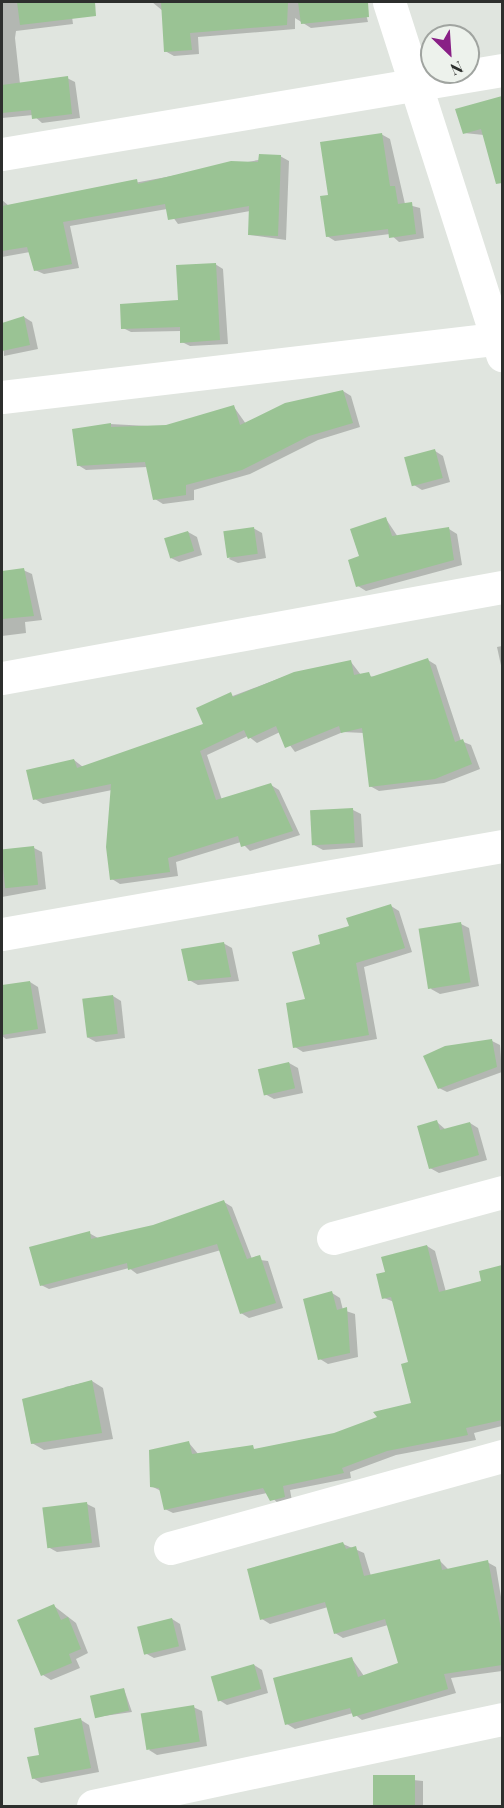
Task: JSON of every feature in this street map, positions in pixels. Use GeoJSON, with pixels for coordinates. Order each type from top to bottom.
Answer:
{"type":"FeatureCollection","features":[{"type":"Feature","properties":{"kind":"street"},"geometry":{"type":"LineString","coordinates":[[2,397],[501,344],[389,2]]}},
{"type":"Feature","properties":{"kind":"street"},"geometry":{"type":"LineString","coordinates":[[2,154],[502,70]]}},
{"type":"Feature","properties":{"kind":"street"},"geometry":{"type":"LineString","coordinates":[[2,678],[502,587]]}},
{"type":"Feature","properties":{"kind":"street"},"geometry":{"type":"LineString","coordinates":[[2,934],[502,846]]}},
{"type":"Feature","properties":{"kind":"street"},"geometry":{"type":"LineString","coordinates":[[333,1238],[502,1192]]}},
{"type":"Feature","properties":{"kind":"street"},"geometry":{"type":"LineString","coordinates":[[170,1548],[502,1456]]}},
{"type":"Feature","properties":{"kind":"street"},"geometry":{"type":"LineString","coordinates":[[93,1806],[502,1719]]}},
{"type":"Feature","properties":{"kind":"building"},"geometry":{"type":"Polygon","coordinates":[[[17,2],[95,2],[96,16],[20,25],[17,2]]]}},
{"type":"Feature","properties":{"kind":"building"},"geometry":{"type":"Polygon","coordinates":[[[161,2],[288,2],[287,25],[190,33],[192,50],[164,52],[161,2]]]}},
{"type":"Feature","properties":{"kind":"building"},"geometry":{"type":"Polygon","coordinates":[[[298,2],[368,2],[369,17],[301,24],[298,2]]]}},
{"type":"Feature","properties":{"kind":"building"},"geometry":{"type":"Polygon","coordinates":[[[68,76],[72,114],[32,119],[31,110],[2,113],[2,85],[68,76]]]}},
{"type":"Feature","properties":{"kind":"building"},"geometry":{"type":"Polygon","coordinates":[[[502,96],[502,183],[496,184],[481,129],[463,134],[455,109],[502,96]]]}},
{"type":"Feature","properties":{"kind":"building"},"geometry":{"type":"Polygon","coordinates":[[[382,133],[390,186],[395,186],[398,204],[412,202],[416,234],[389,238],[388,229],[326,237],[320,196],[328,195],[320,142],[382,133]]]}},
{"type":"Feature","properties":{"kind":"building"},"geometry":{"type":"Polygon","coordinates":[[[259,154],[281,155],[278,236],[248,235],[249,206],[168,220],[165,204],[63,222],[72,264],[34,271],[27,247],[2,251],[2,206],[137,179],[138,184],[231,161],[258,162],[259,154]]]}},
{"type":"Feature","properties":{"kind":"building"},"geometry":{"type":"Polygon","coordinates":[[[216,263],[220,340],[180,343],[180,327],[121,329],[120,304],[178,300],[176,265],[216,263]]]}},
{"type":"Feature","properties":{"kind":"building"},"geometry":{"type":"Polygon","coordinates":[[[24,316],[30,345],[2,351],[2,323],[24,316]]]}},
{"type":"Feature","properties":{"kind":"building"},"geometry":{"type":"Polygon","coordinates":[[[343,390],[353,423],[309,436],[242,470],[186,485],[186,495],[153,500],[145,462],[77,466],[72,429],[111,423],[111,427],[166,425],[234,405],[240,425],[285,403],[343,390]]]}},
{"type":"Feature","properties":{"kind":"building"},"geometry":{"type":"Polygon","coordinates":[[[435,449],[443,478],[412,486],[404,457],[435,449]]]}},
{"type":"Feature","properties":{"kind":"building"},"geometry":{"type":"Polygon","coordinates":[[[386,517],[392,536],[449,527],[454,560],[356,587],[348,560],[359,556],[350,529],[386,517]]]}},
{"type":"Feature","properties":{"kind":"building"},"geometry":{"type":"Polygon","coordinates":[[[254,527],[258,554],[227,558],[223,531],[254,527]]]}},
{"type":"Feature","properties":{"kind":"building"},"geometry":{"type":"Polygon","coordinates":[[[188,531],[194,551],[170,558],[164,538],[188,531]]]}},
{"type":"Feature","properties":{"kind":"building"},"geometry":{"type":"Polygon","coordinates":[[[24,568],[34,616],[2,619],[2,571],[24,568]]]}},
{"type":"Feature","properties":{"kind":"building"},"geometry":{"type":"Polygon","coordinates":[[[428,658],[455,742],[463,739],[472,764],[435,779],[369,787],[362,728],[341,733],[339,726],[285,748],[276,726],[248,739],[244,730],[200,751],[216,800],[271,783],[293,831],[241,847],[238,836],[168,858],[170,872],[110,880],[106,847],[111,784],[33,800],[26,770],[74,759],[77,768],[203,724],[196,708],[231,692],[233,697],[294,672],[351,660],[354,675],[369,672],[371,677],[428,658]]]}},
{"type":"Feature","properties":{"kind":"building"},"geometry":{"type":"Polygon","coordinates":[[[353,808],[355,843],[312,845],[310,810],[353,808]]]}},
{"type":"Feature","properties":{"kind":"building"},"geometry":{"type":"Polygon","coordinates":[[[34,846],[38,885],[5,888],[2,849],[34,846]]]}},
{"type":"Feature","properties":{"kind":"building"},"geometry":{"type":"Polygon","coordinates":[[[391,904],[405,948],[356,963],[369,1035],[293,1048],[286,1003],[305,999],[292,952],[320,944],[318,935],[349,926],[346,918],[391,904]]]}},
{"type":"Feature","properties":{"kind":"building"},"geometry":{"type":"Polygon","coordinates":[[[461,922],[471,982],[428,989],[419,929],[461,922]]]}},
{"type":"Feature","properties":{"kind":"building"},"geometry":{"type":"Polygon","coordinates":[[[224,942],[231,977],[188,981],[181,949],[224,942]]]}},
{"type":"Feature","properties":{"kind":"building"},"geometry":{"type":"Polygon","coordinates":[[[30,981],[38,1029],[2,1035],[2,985],[30,981]]]}},
{"type":"Feature","properties":{"kind":"building"},"geometry":{"type":"Polygon","coordinates":[[[113,995],[118,1034],[87,1037],[82,999],[113,995]]]}},
{"type":"Feature","properties":{"kind":"building"},"geometry":{"type":"Polygon","coordinates":[[[492,1039],[497,1067],[438,1089],[423,1056],[445,1046],[492,1039]]]}},
{"type":"Feature","properties":{"kind":"building"},"geometry":{"type":"Polygon","coordinates":[[[289,1062],[295,1088],[264,1096],[258,1069],[289,1062]]]}},
{"type":"Feature","properties":{"kind":"building"},"geometry":{"type":"Polygon","coordinates":[[[437,1120],[440,1130],[470,1122],[479,1155],[429,1169],[417,1126],[437,1120]]]}},
{"type":"Feature","properties":{"kind":"building"},"geometry":{"type":"Polygon","coordinates":[[[224,1200],[247,1259],[260,1255],[276,1303],[240,1314],[217,1244],[128,1270],[127,1263],[40,1286],[29,1247],[90,1231],[91,1239],[153,1225],[224,1200]]]}},
{"type":"Feature","properties":{"kind":"building"},"geometry":{"type":"Polygon","coordinates":[[[427,1245],[439,1292],[481,1281],[479,1271],[502,1265],[502,1420],[466,1428],[468,1435],[387,1451],[342,1468],[344,1473],[283,1486],[285,1497],[270,1501],[263,1488],[164,1510],[159,1488],[150,1487],[149,1450],[189,1441],[192,1454],[253,1445],[254,1449],[334,1433],[377,1417],[373,1412],[411,1403],[401,1364],[408,1362],[391,1297],[382,1299],[376,1274],[385,1272],[381,1257],[427,1245]]]}},
{"type":"Feature","properties":{"kind":"building"},"geometry":{"type":"Polygon","coordinates":[[[332,1291],[337,1310],[347,1307],[350,1353],[318,1360],[303,1299],[332,1291]]]}},
{"type":"Feature","properties":{"kind":"building"},"geometry":{"type":"Polygon","coordinates":[[[92,1380],[102,1433],[31,1444],[22,1399],[92,1380]]]}},
{"type":"Feature","properties":{"kind":"building"},"geometry":{"type":"Polygon","coordinates":[[[87,1502],[92,1543],[47,1548],[42,1507],[87,1502]]]}},
{"type":"Feature","properties":{"kind":"building"},"geometry":{"type":"Polygon","coordinates":[[[343,1542],[346,1549],[356,1546],[364,1576],[440,1559],[442,1570],[488,1560],[502,1634],[502,1665],[444,1674],[448,1689],[353,1717],[350,1708],[285,1725],[273,1678],[352,1657],[358,1677],[398,1663],[385,1619],[334,1634],[325,1602],[260,1620],[247,1569],[343,1542]]]}},
{"type":"Feature","properties":{"kind":"building"},"geometry":{"type":"Polygon","coordinates":[[[54,1604],[61,1620],[68,1617],[81,1649],[69,1654],[72,1663],[41,1676],[17,1620],[54,1604]]]}},
{"type":"Feature","properties":{"kind":"building"},"geometry":{"type":"Polygon","coordinates":[[[172,1618],[179,1646],[144,1655],[137,1627],[172,1618]]]}},
{"type":"Feature","properties":{"kind":"building"},"geometry":{"type":"Polygon","coordinates":[[[254,1664],[261,1689],[218,1701],[211,1676],[254,1664]]]}},
{"type":"Feature","properties":{"kind":"building"},"geometry":{"type":"Polygon","coordinates":[[[124,1688],[129,1710],[95,1718],[90,1696],[124,1688]]]}},
{"type":"Feature","properties":{"kind":"building"},"geometry":{"type":"Polygon","coordinates":[[[194,1705],[200,1742],[146,1750],[141,1713],[194,1705]]]}},
{"type":"Feature","properties":{"kind":"building"},"geometry":{"type":"Polygon","coordinates":[[[81,1718],[91,1768],[32,1779],[27,1757],[39,1755],[34,1728],[81,1718]]]}},
{"type":"Feature","properties":{"kind":"building"},"geometry":{"type":"Polygon","coordinates":[[[373,1775],[415,1775],[415,1806],[373,1806],[373,1775]]]}}]}
